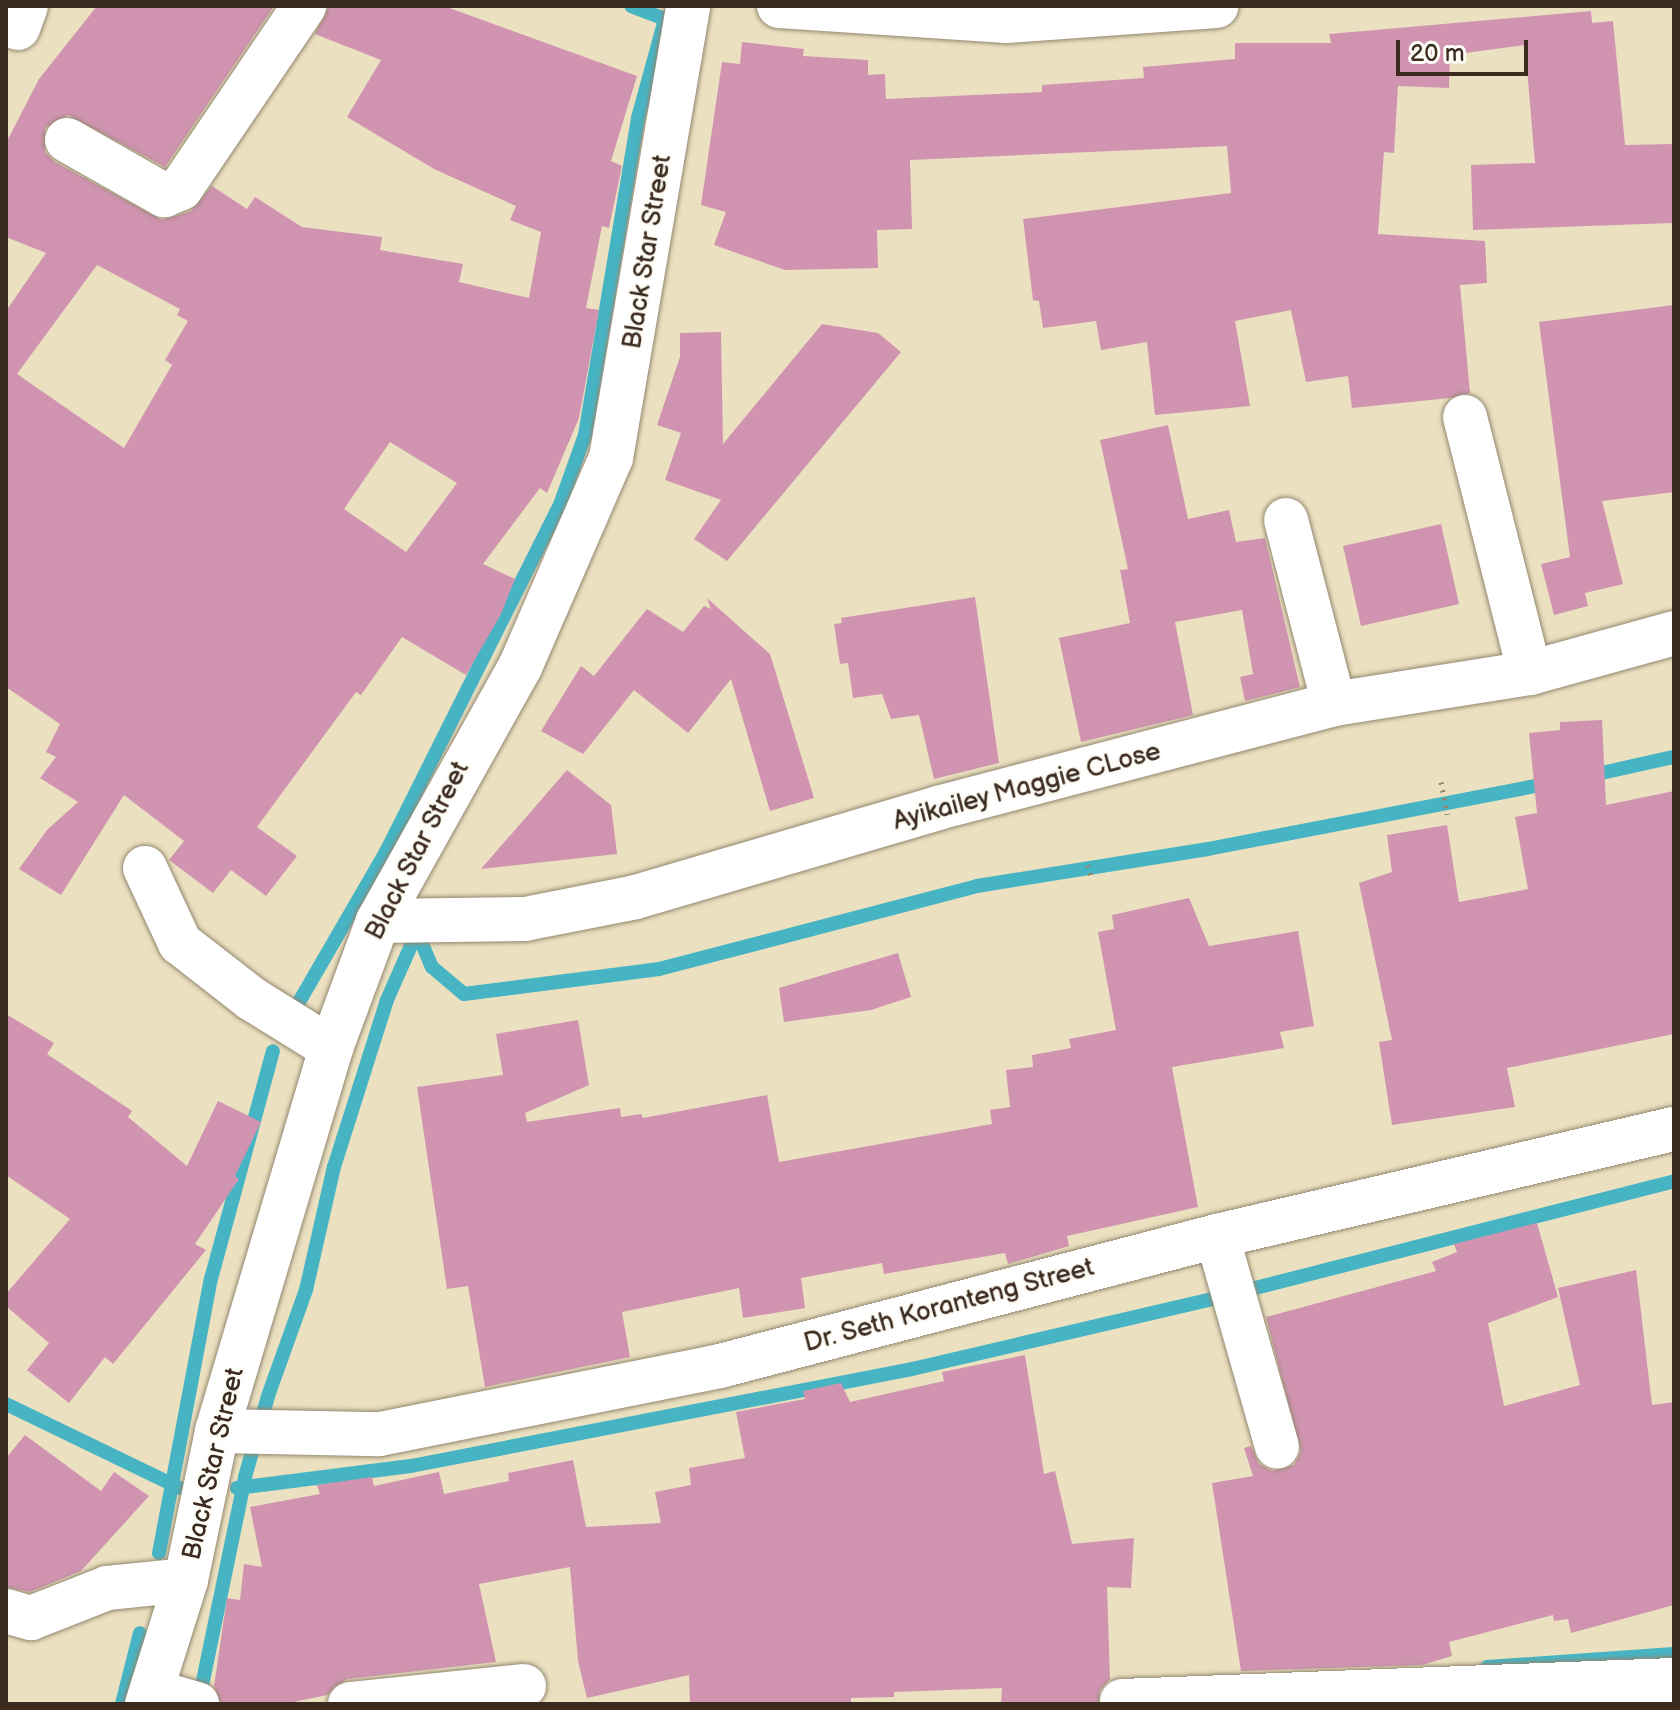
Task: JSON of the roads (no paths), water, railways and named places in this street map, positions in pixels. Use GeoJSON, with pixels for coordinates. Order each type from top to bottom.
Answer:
{"type":"FeatureCollection","features":[{"type":"Feature","properties":{"kind":"street"},"geometry":{"type":"LineString","coordinates":[[67,140],[164,195],[181,188],[304,6]]}},
{"type":"Feature","properties":{"kind":"street","name":"Black Star Street"},"geometry":{"type":"LineString","coordinates":[[149,1697],[186,1580],[217,1431],[331,1048],[378,921],[520,667],[611,458],[688,6]]}},
{"type":"Feature","properties":{"kind":"street"},"geometry":{"type":"LineString","coordinates":[[779,6],[920,10],[1007,21],[1216,6]]}},
{"type":"Feature","properties":{"kind":"street"},"geometry":{"type":"LineString","coordinates":[[1465,417],[1530,673]]}},
{"type":"Feature","properties":{"kind":"street"},"geometry":{"type":"LineString","coordinates":[[1286,520],[1334,704]]}},
{"type":"Feature","properties":{"kind":"street","name":"Ayikailey Maggie CLose"},"geometry":{"type":"LineString","coordinates":[[378,921],[525,919],[636,897],[938,808],[1334,704],[1530,673],[1674,633]]}},
{"type":"Feature","properties":{"kind":"street"},"geometry":{"type":"LineString","coordinates":[[145,868],[180,943],[252,999],[331,1048]]}},
{"type":"Feature","properties":{"kind":"street","name":"Dr. Seth Koranteng Street"},"geometry":{"type":"LineString","coordinates":[[217,1431],[380,1434],[720,1366],[1217,1236],[1674,1129]]}},
{"type":"Feature","properties":{"kind":"street"},"geometry":{"type":"LineString","coordinates":[[1217,1236],[1277,1447]]}},
{"type":"Feature","properties":{"kind":"street"},"geometry":{"type":"LineString","coordinates":[[6,1611],[31,1618],[107,1588],[186,1580]]}},
{"type":"Feature","properties":{"kind":"street"},"geometry":{"type":"LineString","coordinates":[[1122,1701],[1465,1695],[1674,1680]]}},
{"type":"Feature","properties":{"kind":"street"},"geometry":{"type":"LineString","coordinates":[[350,1704],[524,1686]]}},
{"type":"Feature","properties":{"kind":"street"},"geometry":{"type":"LineString","coordinates":[[149,1697],[197,1704]]}},
{"type":"Feature","properties":{"kind":"waterway"},"geometry":{"type":"LineString","coordinates":[[299,1002],[386,852],[561,502],[585,435],[638,118],[665,19],[631,6]]}},
{"type":"Feature","properties":{"kind":"waterway"},"geometry":{"type":"LineString","coordinates":[[1588,776],[1674,757]]}},
{"type":"Feature","properties":{"kind":"waterway"},"geometry":{"type":"LineString","coordinates":[[417,932],[432,967],[464,994],[659,969],[977,886],[1208,849],[1552,783]]}},
{"type":"Feature","properties":{"kind":"waterway"},"geometry":{"type":"LineString","coordinates":[[199,1700],[245,1477],[268,1396],[306,1290],[334,1167],[387,1000],[417,932]]}},
{"type":"Feature","properties":{"kind":"waterway"},"geometry":{"type":"LineString","coordinates":[[159,1553],[211,1279],[273,1051]]}},
{"type":"Feature","properties":{"kind":"waterway"},"geometry":{"type":"LineString","coordinates":[[237,1488],[411,1466],[912,1369],[1212,1299],[1674,1181]]}},
{"type":"Feature","properties":{"kind":"waterway"},"geometry":{"type":"LineString","coordinates":[[6,1404],[180,1488]]}},
{"type":"Feature","properties":{"kind":"waterway"},"geometry":{"type":"LineString","coordinates":[[122,1704],[140,1633]]}},
{"type":"Feature","properties":{"kind":"waterway"},"geometry":{"type":"LineString","coordinates":[[1487,1667],[1674,1654]]}}]}
